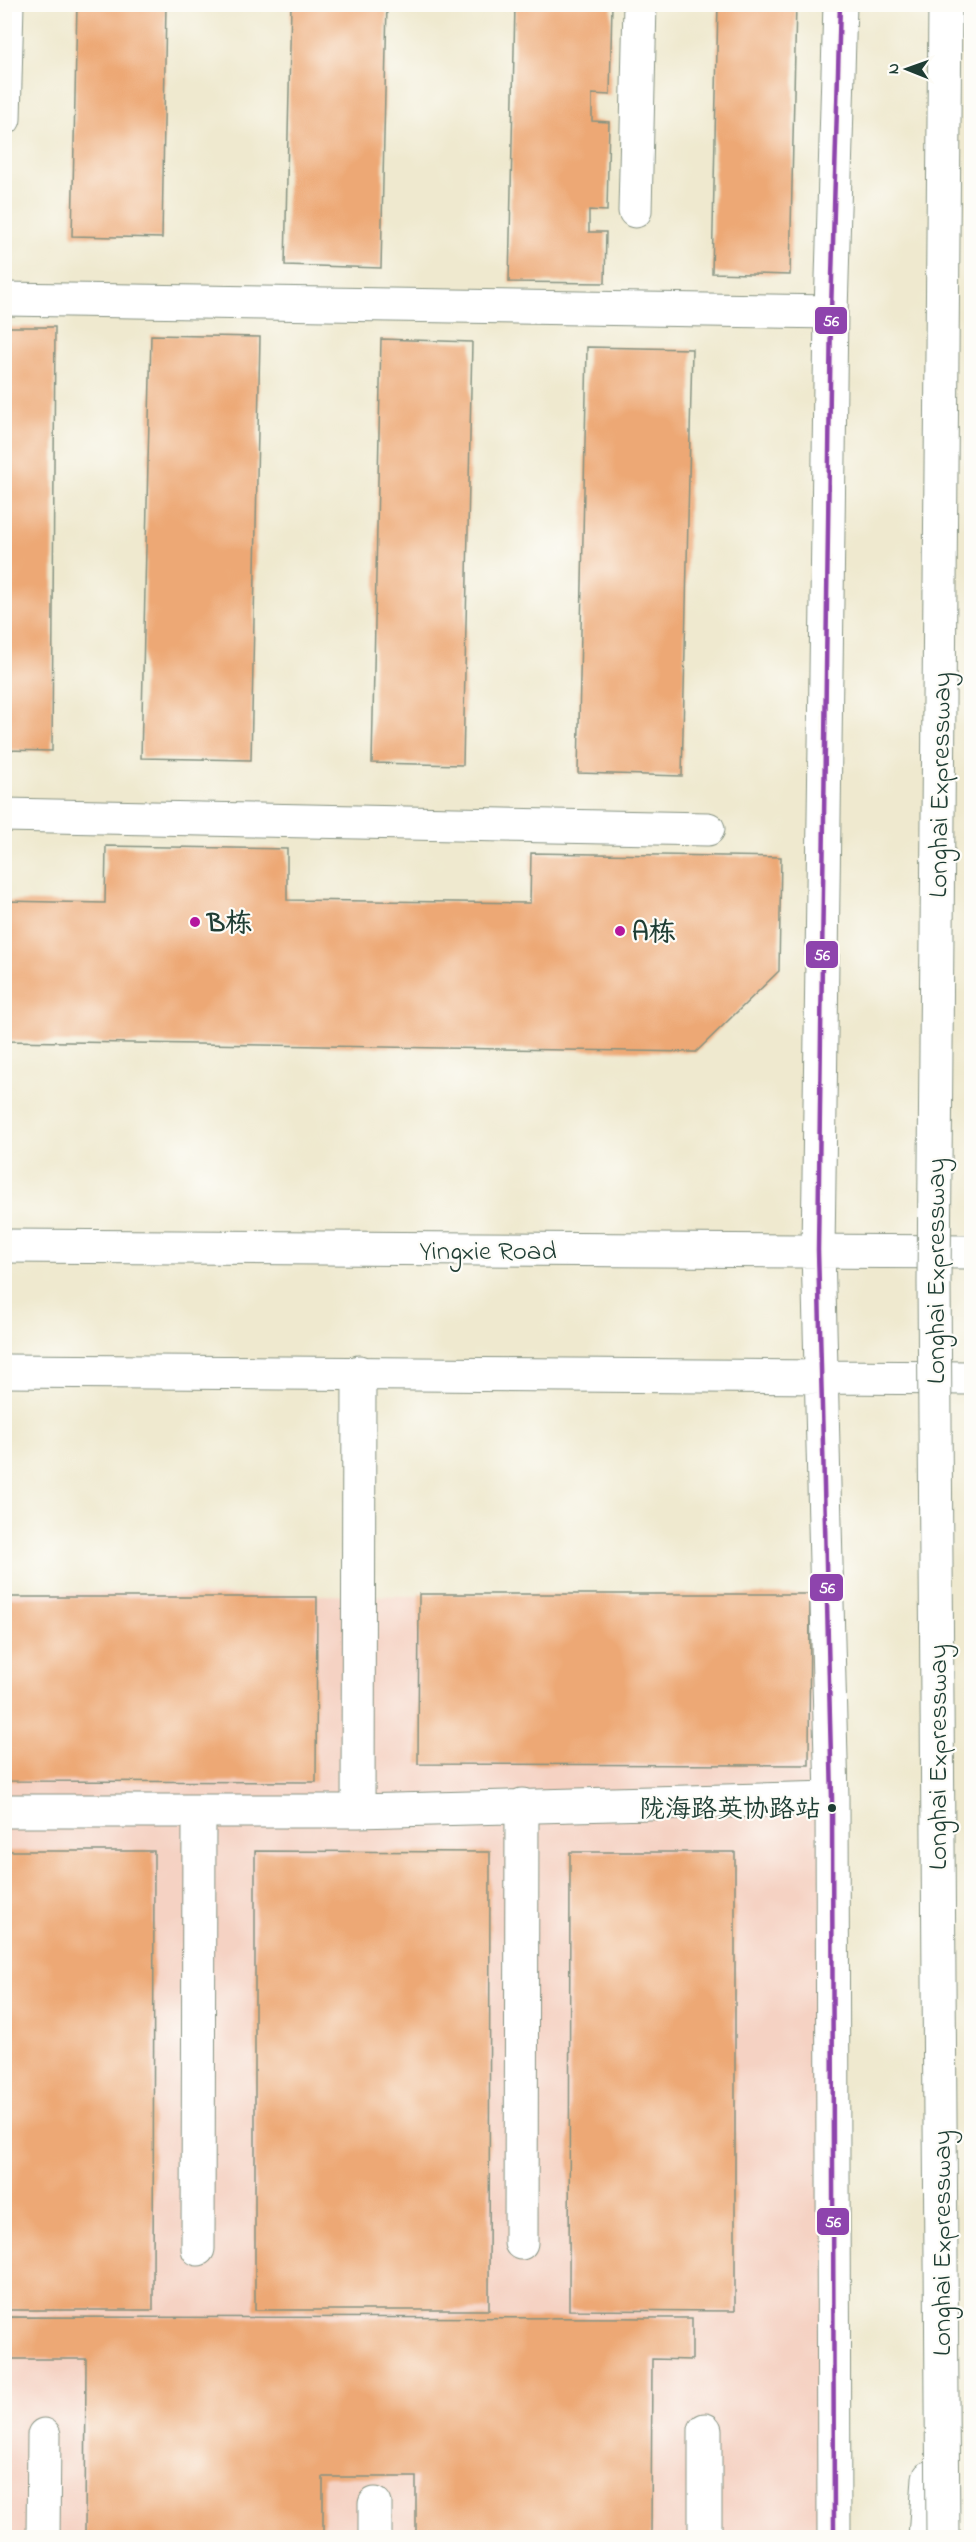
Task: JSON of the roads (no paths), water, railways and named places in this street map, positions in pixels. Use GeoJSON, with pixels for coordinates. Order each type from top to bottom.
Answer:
{"type":"FeatureCollection","features":[{"type":"Feature","properties":{"kind":"main road"},"geometry":{"type":"LineString","coordinates":[[4,119],[7,4]]}},
{"type":"Feature","properties":{"kind":"main road"},"geometry":{"type":"LineString","coordinates":[[635,211],[640,4]]}},
{"type":"Feature","properties":{"kind":"main road"},"geometry":{"type":"LineString","coordinates":[[834,2538],[832,1798],[818,1250],[831,312],[840,4]]}},
{"type":"Feature","properties":{"kind":"main road","name":"Longhai Expressway"},"geometry":{"type":"LineString","coordinates":[[943,2538],[934,1282],[945,4]]}},
{"type":"Feature","properties":{"kind":"main road"},"geometry":{"type":"LineString","coordinates":[[4,299],[831,312]]}},
{"type":"Feature","properties":{"kind":"main road"},"geometry":{"type":"LineString","coordinates":[[4,814],[708,829]]}},
{"type":"Feature","properties":{"kind":"main road","name":"Yingxie Road"},"geometry":{"type":"LineString","coordinates":[[4,1246],[972,1252]]}},
{"type":"Feature","properties":{"kind":"main road"},"geometry":{"type":"LineString","coordinates":[[4,1371],[972,1378]]}},
{"type":"Feature","properties":{"kind":"main road"},"geometry":{"type":"LineString","coordinates":[[358,1811],[359,1372]]}},
{"type":"Feature","properties":{"kind":"main road"},"geometry":{"type":"LineString","coordinates":[[4,1811],[358,1811],[832,1798]]}},
{"type":"Feature","properties":{"kind":"main road"},"geometry":{"type":"LineString","coordinates":[[521,2243],[522,1805]]}},
{"type":"Feature","properties":{"kind":"main road"},"geometry":{"type":"LineString","coordinates":[[198,2248],[199,1811]]}},
{"type":"Feature","properties":{"kind":"main road"},"geometry":{"type":"LineString","coordinates":[[925,2538],[941,2312]]}},
{"type":"Feature","properties":{"kind":"main road"},"geometry":{"type":"LineString","coordinates":[[705,2430],[705,2538]]}},
{"type":"Feature","properties":{"kind":"main road"},"geometry":{"type":"LineString","coordinates":[[44,2435],[44,2538]]}},
{"type":"Feature","properties":{"kind":"main road"},"geometry":{"type":"LineString","coordinates":[[375,2504],[375,2538]]}},
{"type":"Feature","properties":{"kind":"place","name":"B栋"},"geometry":{"type":"Point","coordinates":[195,922]}},
{"type":"Feature","properties":{"kind":"place","name":"A栋"},"geometry":{"type":"Point","coordinates":[620,931]}},
{"type":"Feature","properties":{"kind":"place","name":"陇海路英协路站"},"geometry":{"type":"Point","coordinates":[832,1808]}}]}
